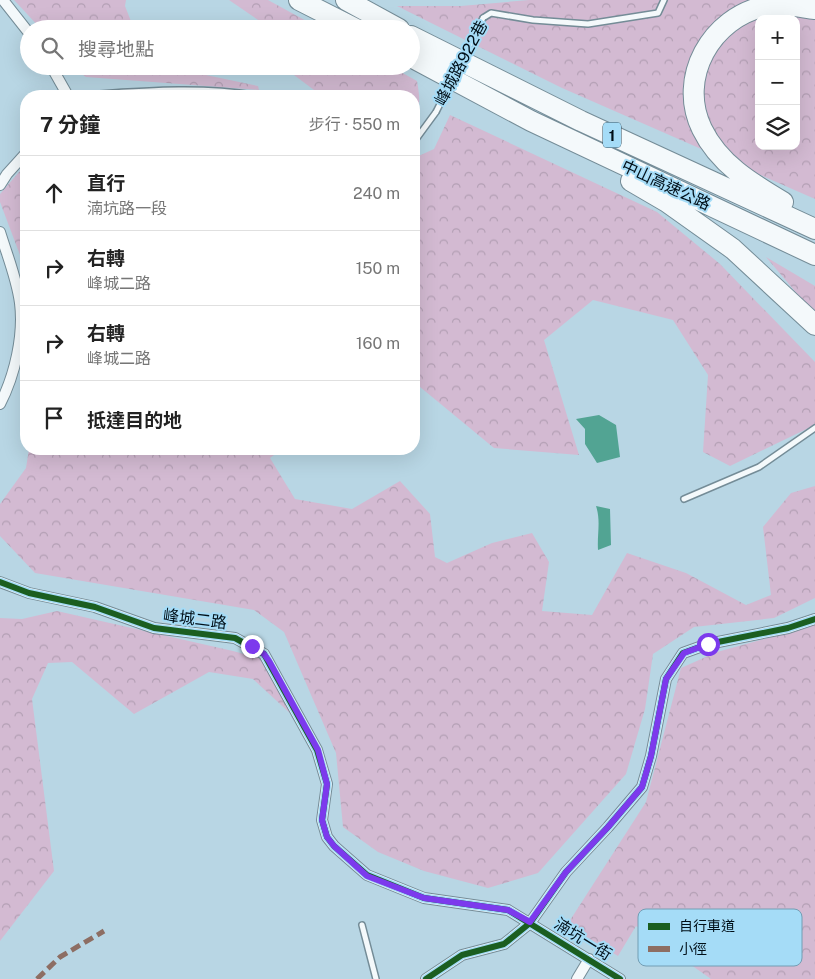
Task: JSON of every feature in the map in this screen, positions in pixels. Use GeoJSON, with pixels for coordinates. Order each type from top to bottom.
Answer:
{"type":"FeatureCollection","features":[{"type":"Feature","properties":{"kind":"highway"},"geometry":{"type":"LineString","coordinates":[[299,0],[338,20]]}},
{"type":"Feature","properties":{"kind":"highway"},"geometry":{"type":"LineString","coordinates":[[346,0],[383,20]]}},
{"type":"Feature","properties":{"kind":"highway"},"geometry":{"type":"LineString","coordinates":[[815,9],[787,5],[767,6],[747,12],[729,22],[715,35],[704,52],[692,87],[701,128],[712,146],[726,163],[749,181],[815,220]]}},
{"type":"Feature","properties":{"kind":"highway","name":"中山高速公路"},"geometry":{"type":"LineString","coordinates":[[420,40],[573,117],[815,229]]}},
{"type":"Feature","properties":{"kind":"highway","name":"中山高速公路"},"geometry":{"type":"LineString","coordinates":[[420,62],[531,121],[815,255]]}},
{"type":"Feature","properties":{"kind":"highway"},"geometry":{"type":"LineString","coordinates":[[531,121],[667,202],[733,249],[815,325]]}},
{"type":"Feature","properties":{"kind":"street"},"geometry":{"type":"LineString","coordinates":[[3,0],[20,22]]}},
{"type":"Feature","properties":{"kind":"street"},"geometry":{"type":"LineString","coordinates":[[56,75],[65,90]]}},
{"type":"Feature","properties":{"kind":"street"},"geometry":{"type":"LineString","coordinates":[[0,185],[20,160]]}},
{"type":"Feature","properties":{"kind":"street"},"geometry":{"type":"LineString","coordinates":[[0,232],[14,279],[20,313]]}},
{"type":"Feature","properties":{"kind":"street"},"geometry":{"type":"LineString","coordinates":[[1,400],[16,357],[20,327]]}},
{"type":"Feature","properties":{"kind":"street","name":"峰城二路"},"geometry":{"type":"LineString","coordinates":[[0,582],[29,593],[95,607],[154,628],[235,638],[264,654],[318,750],[327,784],[322,820],[327,837],[334,846],[367,876],[424,898],[508,910],[530,922]]}},
{"type":"Feature","properties":{"kind":"street"},"geometry":{"type":"LineString","coordinates":[[426,979],[462,955],[504,944],[530,922],[566,872],[642,787],[651,756],[666,679],[684,653],[708,644],[788,628],[815,619]]}},
{"type":"Feature","properties":{"kind":"street","name":"湳坑一街"},"geometry":{"type":"LineString","coordinates":[[530,922],[620,979]]}},
{"type":"Feature","properties":{"kind":"street"},"geometry":{"type":"LineString","coordinates":[[577,979],[589,959]]}},
{"type":"Feature","properties":{"kind":"lane","name":"峰城路922巷"},"geometry":{"type":"LineString","coordinates":[[420,134],[436,112],[483,18],[491,13],[533,20],[588,24],[658,13],[664,0]]}},
{"type":"Feature","properties":{"kind":"lane"},"geometry":{"type":"LineString","coordinates":[[684,499],[759,467],[815,428]]}},
{"type":"Feature","properties":{"kind":"lane"},"geometry":{"type":"LineString","coordinates":[[362,925],[376,979]]}},
{"type":"Feature","properties":{"kind":"green space"},"geometry":{"type":"Polygon","coordinates":[[[14,0],[126,0],[125,6],[130,20],[33,20],[14,0]]]}},
{"type":"Feature","properties":{"kind":"green space"},"geometry":{"type":"Polygon","coordinates":[[[229,0],[268,0],[305,20],[258,20],[229,0]]]}},
{"type":"Feature","properties":{"kind":"green space"},"geometry":{"type":"Polygon","coordinates":[[[529,0],[815,0],[815,199],[562,88],[397,6],[461,6],[529,0]]]}},
{"type":"Feature","properties":{"kind":"green space"},"geometry":{"type":"Polygon","coordinates":[[[83,75],[206,75],[258,86],[259,90],[86,77],[83,75]]]}},
{"type":"Feature","properties":{"kind":"green space"},"geometry":{"type":"Polygon","coordinates":[[[294,75],[406,75],[417,81],[418,90],[314,90],[294,75]]]}},
{"type":"Feature","properties":{"kind":"green space"},"geometry":{"type":"Polygon","coordinates":[[[450,115],[657,212],[720,264],[815,362],[815,425],[730,466],[703,452],[708,375],[673,320],[593,300],[544,340],[579,455],[494,448],[420,387],[420,155],[434,149],[450,115]]]}},
{"type":"Feature","properties":{"kind":"green space"},"geometry":{"type":"Polygon","coordinates":[[[20,171],[20,255],[0,202],[0,194],[20,171]]]}},
{"type":"Feature","properties":{"kind":"green space"},"geometry":{"type":"Polygon","coordinates":[[[766,257],[815,286],[815,315],[766,257]]]}},
{"type":"Feature","properties":{"kind":"green space"},"geometry":{"type":"Polygon","coordinates":[[[28,455],[274,455],[270,458],[295,499],[352,509],[400,481],[430,514],[435,557],[447,563],[492,543],[532,533],[549,562],[542,611],[592,615],[627,553],[686,573],[746,605],[771,595],[763,527],[791,493],[815,486],[815,598],[774,618],[694,627],[653,654],[645,709],[626,774],[538,873],[488,888],[424,871],[378,852],[343,827],[336,753],[284,632],[254,610],[35,573],[0,536],[0,504],[26,468],[28,455]]]}},
{"type":"Feature","properties":{"kind":"green space"},"geometry":{"type":"Polygon","coordinates":[[[57,611],[266,660],[292,715],[253,679],[209,672],[134,714],[72,662],[48,663],[32,699],[54,871],[0,941],[0,618],[22,619],[57,611]]]}},
{"type":"Feature","properties":{"kind":"green space"},"geometry":{"type":"Polygon","coordinates":[[[815,625],[815,979],[711,979],[693,966],[802,966],[802,909],[638,909],[638,927],[636,926],[618,956],[567,925],[646,802],[681,668],[717,652],[815,625]]]}},
{"type":"Feature","properties":{"kind":"shaded area"},"geometry":{"type":"Polygon","coordinates":[[[599,415],[616,425],[620,457],[597,463],[585,444],[585,429],[576,419],[599,415]]]}},
{"type":"Feature","properties":{"kind":"shaded area"},"geometry":{"type":"Polygon","coordinates":[[[596,506],[610,509],[611,545],[598,550],[599,522],[596,506]]]}},
{"type":"Feature","properties":{"kind":"marked path"},"geometry":{"type":"LineString","coordinates":[[37,979],[60,957],[104,931]]}},
{"type":"Feature","properties":{"kind":"cycle path"},"geometry":{"type":"LineString","coordinates":[[0,582],[29,593],[95,607],[154,628],[235,638],[264,654],[317,750],[327,784],[322,820],[327,837],[334,846],[367,875],[424,898],[508,910],[620,979]]}},
{"type":"Feature","properties":{"kind":"cycle path"},"geometry":{"type":"LineString","coordinates":[[426,979],[462,955],[504,944],[530,923],[566,872],[642,787],[651,756],[666,679],[683,653],[708,644],[788,628],[815,619]]}},
{"type":"Feature","properties":{"kind":"route"},"geometry":{"type":"LineString","coordinates":[[252,646],[264,654],[269,661],[318,750],[327,784],[322,820],[327,837],[334,846],[367,876],[424,898],[508,910],[530,922],[566,872],[642,787],[651,756],[666,679],[684,653],[708,644]]}}]}
